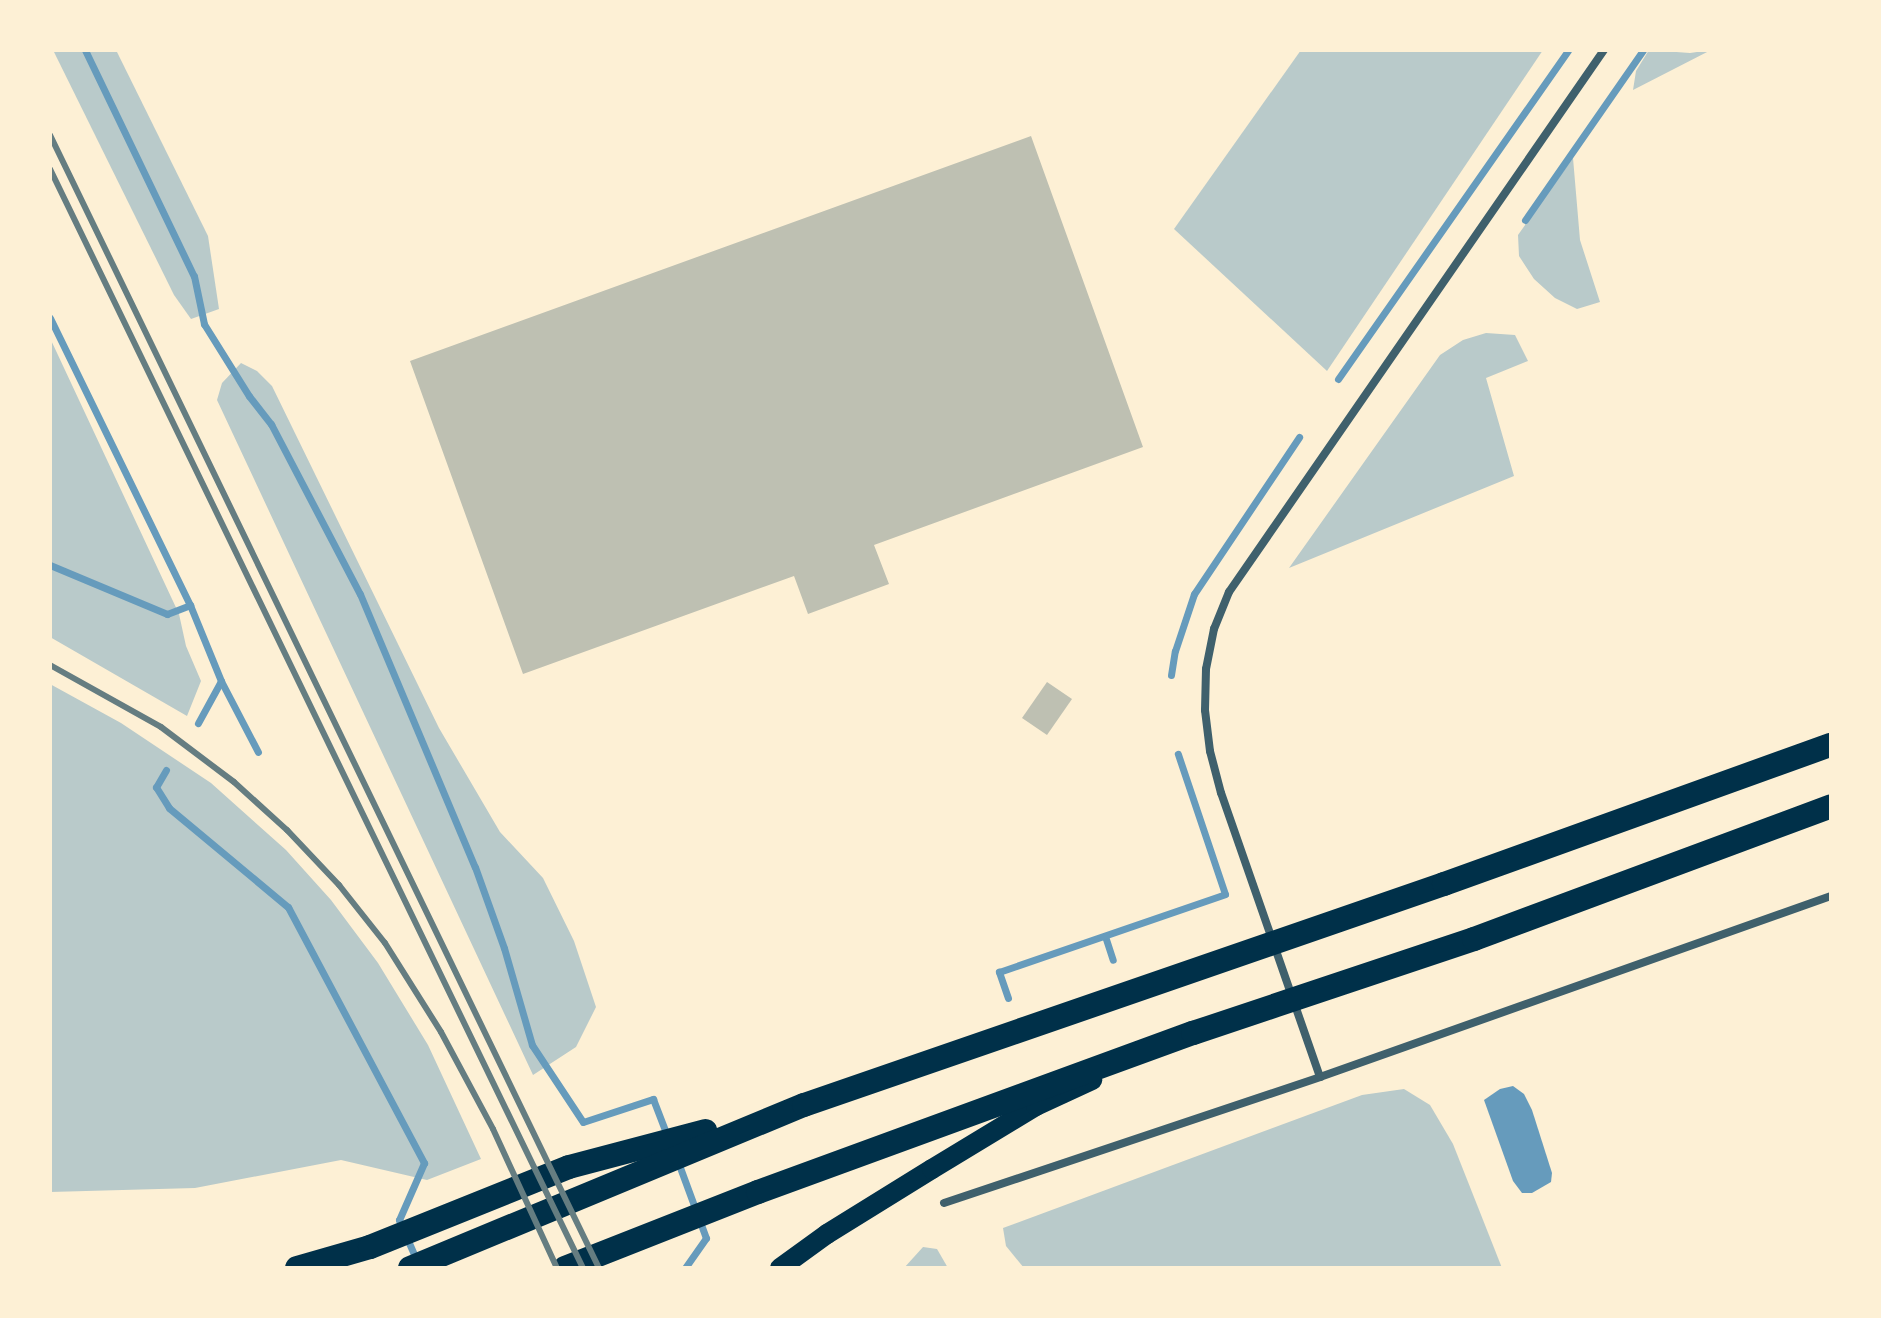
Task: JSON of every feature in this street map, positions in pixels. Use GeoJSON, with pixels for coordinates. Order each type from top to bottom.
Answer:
{"type":"FeatureCollection","features":[{"type":"Feature","properties":{"kind":"highway"},"geometry":{"type":"LineString","coordinates":[[410,1268],[804,1105],[1444,884],[1831,745]]}},
{"type":"Feature","properties":{"kind":"highway"},"geometry":{"type":"LineString","coordinates":[[565,1268],[758,1192],[1193,1033],[1474,939],[1831,806]]}},
{"type":"Feature","properties":{"kind":"highway"},"geometry":{"type":"LineString","coordinates":[[297,1268],[370,1247],[569,1167],[804,1105]]}},
{"type":"Feature","properties":{"kind":"main road"},"geometry":{"type":"LineString","coordinates":[[780,1268],[827,1234],[1036,1106],[1193,1033]]}},
{"type":"Feature","properties":{"kind":"street"},"geometry":{"type":"LineString","coordinates":[[1320,1077],[1226,808],[1210,751],[1205,710],[1206,669],[1214,629],[1229,592],[1604,50]]}},
{"type":"Feature","properties":{"kind":"street"},"geometry":{"type":"LineString","coordinates":[[944,1203],[1320,1077],[1831,896]]}},
{"type":"Feature","properties":{"kind":"shaded area"},"geometry":{"type":"Polygon","coordinates":[[[53,50],[116,50],[208,236],[219,309],[191,319],[174,295],[53,50]]]}},
{"type":"Feature","properties":{"kind":"shaded area"},"geometry":{"type":"Polygon","coordinates":[[[1301,50],[1543,50],[1327,371],[1174,229],[1301,50]]]}},
{"type":"Feature","properties":{"kind":"shaded area"},"geometry":{"type":"Polygon","coordinates":[[[1649,50],[1690,53],[1711,50],[1633,90],[1636,71],[1649,50]]]}},
{"type":"Feature","properties":{"kind":"shaded area"},"geometry":{"type":"Polygon","coordinates":[[[1573,158],[1580,240],[1600,302],[1577,309],[1555,298],[1534,279],[1519,256],[1518,235],[1573,158]]]}},
{"type":"Feature","properties":{"kind":"shaded area"},"geometry":{"type":"Polygon","coordinates":[[[1486,333],[1515,335],[1528,361],[1486,378],[1514,476],[1289,568],[1440,355],[1463,340],[1486,333]]]}},
{"type":"Feature","properties":{"kind":"shaded area"},"geometry":{"type":"Polygon","coordinates":[[[50,338],[179,614],[186,646],[201,681],[187,716],[50,637],[50,338]]]}},
{"type":"Feature","properties":{"kind":"shaded area"},"geometry":{"type":"Polygon","coordinates":[[[241,363],[257,371],[272,386],[439,728],[500,832],[543,878],[574,941],[596,1007],[576,1047],[533,1075],[217,400],[222,383],[241,363]]]}},
{"type":"Feature","properties":{"kind":"shaded area"},"geometry":{"type":"Polygon","coordinates":[[[50,684],[121,723],[211,783],[286,850],[331,900],[378,963],[428,1045],[481,1159],[427,1180],[341,1160],[195,1188],[50,1192],[50,684]]]}},
{"type":"Feature","properties":{"kind":"shaded area"},"geometry":{"type":"Polygon","coordinates":[[[1404,1089],[1430,1105],[1453,1144],[1502,1268],[1024,1268],[1006,1246],[1003,1228],[1362,1095],[1404,1089]]]}},
{"type":"Feature","properties":{"kind":"shaded area"},"geometry":{"type":"Polygon","coordinates":[[[923,1247],[937,1249],[948,1268],[904,1268],[923,1247]]]}},
{"type":"Feature","properties":{"kind":"water"},"geometry":{"type":"Polygon","coordinates":[[[1513,1086],[1524,1094],[1532,1110],[1552,1173],[1551,1182],[1532,1193],[1522,1193],[1513,1181],[1484,1100],[1500,1089],[1513,1086]]]}},
{"type":"Feature","properties":{"kind":"building"},"geometry":{"type":"Polygon","coordinates":[[[1031,136],[1143,447],[874,545],[889,584],[808,614],[794,576],[523,674],[410,361],[1031,136]]]}},
{"type":"Feature","properties":{"kind":"building"},"geometry":{"type":"Polygon","coordinates":[[[1047,682],[1072,699],[1047,735],[1022,718],[1047,682]]]}},
{"type":"Feature","properties":{"kind":"waterway"},"geometry":{"type":"LineString","coordinates":[[85,50],[194,276],[204,324],[249,396],[271,424],[360,594],[475,867],[504,948],[532,1045],[583,1122],[653,1099],[667,1136]]}},
{"type":"Feature","properties":{"kind":"waterway"},"geometry":{"type":"LineString","coordinates":[[1338,379],[1568,50]]}},
{"type":"Feature","properties":{"kind":"waterway"},"geometry":{"type":"LineString","coordinates":[[1525,220],[1643,50]]}},
{"type":"Feature","properties":{"kind":"waterway"},"geometry":{"type":"LineString","coordinates":[[50,318],[190,605],[221,681],[198,723]]}},
{"type":"Feature","properties":{"kind":"waterway"},"geometry":{"type":"LineString","coordinates":[[1171,675],[1175,651],[1194,594],[1299,437]]}},
{"type":"Feature","properties":{"kind":"waterway"},"geometry":{"type":"LineString","coordinates":[[50,565],[167,614],[190,605]]}},
{"type":"Feature","properties":{"kind":"waterway"},"geometry":{"type":"LineString","coordinates":[[221,681],[258,752]]}},
{"type":"Feature","properties":{"kind":"waterway"},"geometry":{"type":"LineString","coordinates":[[1008,998],[999,972],[1225,894],[1178,754]]}},
{"type":"Feature","properties":{"kind":"waterway"},"geometry":{"type":"LineString","coordinates":[[166,770],[156,787],[169,808],[288,907],[424,1163],[399,1220],[416,1259]]}},
{"type":"Feature","properties":{"kind":"waterway"},"geometry":{"type":"LineString","coordinates":[[1105,936],[1113,960]]}},
{"type":"Feature","properties":{"kind":"waterway"},"geometry":{"type":"LineString","coordinates":[[678,1162],[706,1238],[685,1268]]}},
{"type":"Feature","properties":{"kind":"railway"},"geometry":{"type":"LineString","coordinates":[[50,135],[599,1268]]}},
{"type":"Feature","properties":{"kind":"railway"},"geometry":{"type":"LineString","coordinates":[[50,169],[583,1268]]}},
{"type":"Feature","properties":{"kind":"railway"},"geometry":{"type":"LineString","coordinates":[[50,665],[161,727],[234,782],[287,830],[339,885],[385,943],[441,1032],[493,1129],[557,1268]]}}]}
